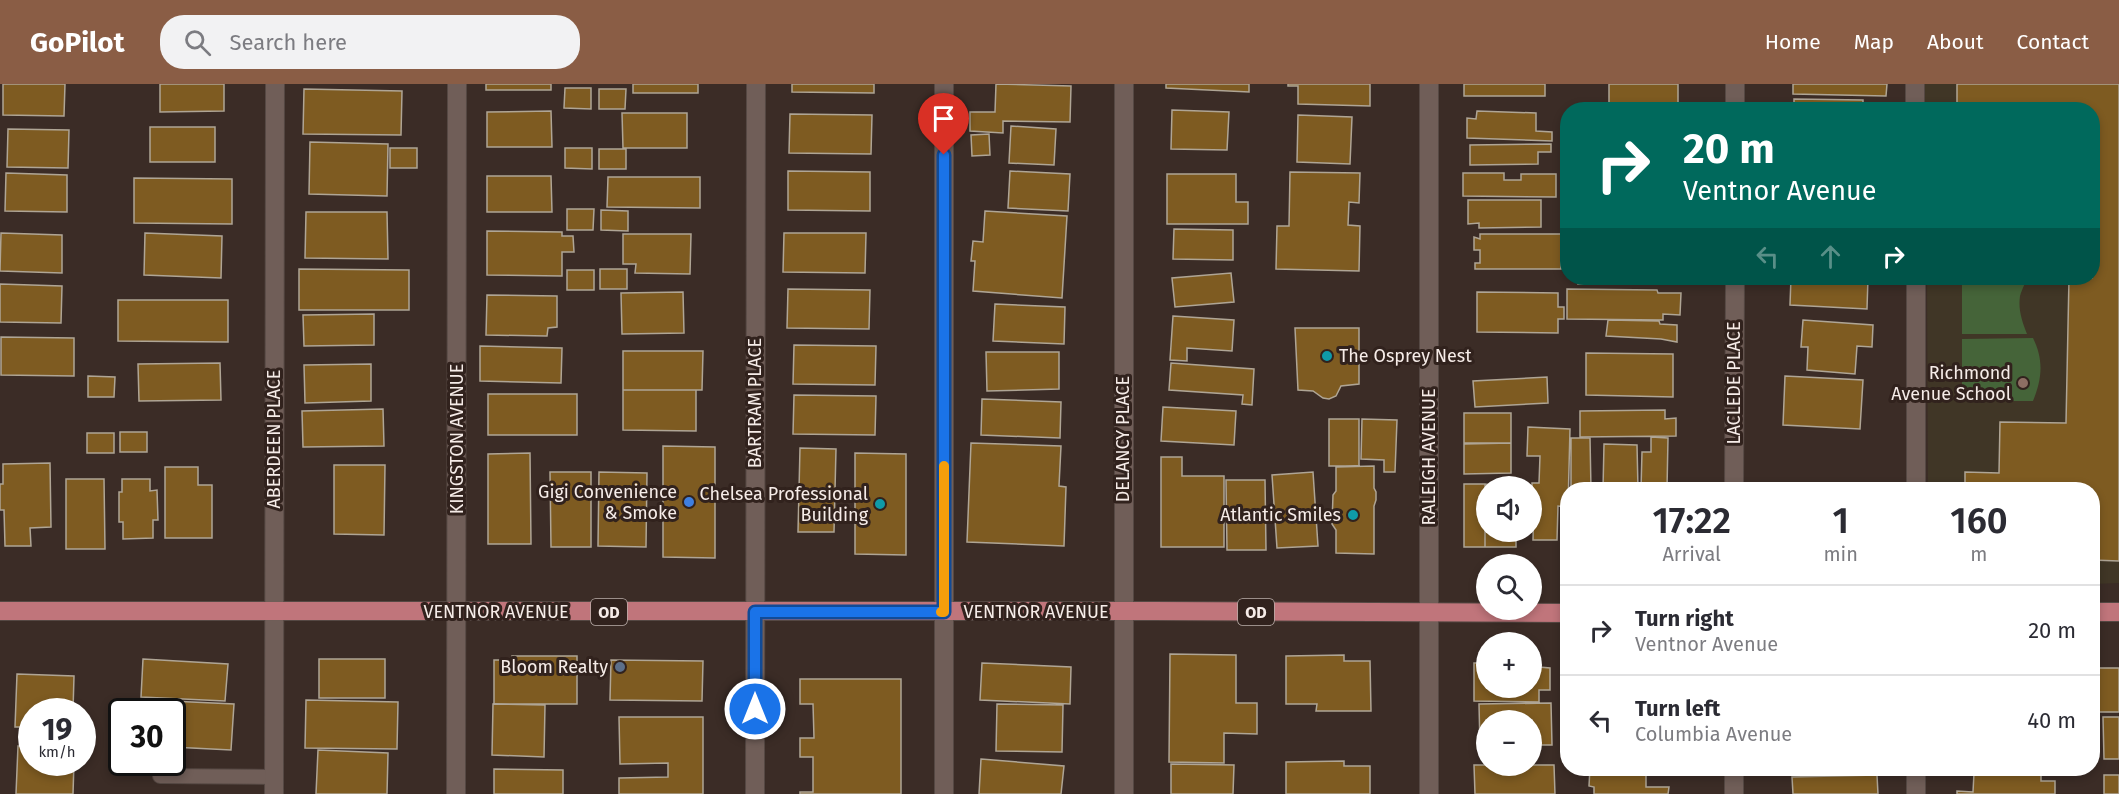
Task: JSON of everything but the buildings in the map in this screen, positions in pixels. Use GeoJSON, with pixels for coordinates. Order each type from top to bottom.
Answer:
{"type":"FeatureCollection","features":[{"type":"Feature","properties":{"kind":"main road","name":"VENTNOR AVENUE"},"geometry":{"type":"LineString","coordinates":[[0,611],[1560,613]]}},
{"type":"Feature","properties":{"kind":"main road"},"geometry":{"type":"LineString","coordinates":[[2100,612],[2119,612]]}},
{"type":"Feature","properties":{"kind":"street","name":"ABERDEEN PLACE"},"geometry":{"type":"LineString","coordinates":[[274,786],[275,84]]}},
{"type":"Feature","properties":{"kind":"street","name":"KINGSTON AVENUE"},"geometry":{"type":"LineString","coordinates":[[456,794],[458,84]]}},
{"type":"Feature","properties":{"kind":"street","name":"BARTRAM PLACE"},"geometry":{"type":"LineString","coordinates":[[755,794],[756,84]]}},
{"type":"Feature","properties":{"kind":"street"},"geometry":{"type":"LineString","coordinates":[[944,84],[944,794]]}},
{"type":"Feature","properties":{"kind":"street","name":"DELANCY PLACE"},"geometry":{"type":"LineString","coordinates":[[1124,84],[1124,794]]}},
{"type":"Feature","properties":{"kind":"street","name":"RALEIGH AVENUE"},"geometry":{"type":"LineString","coordinates":[[1429,84],[1429,794]]}},
{"type":"Feature","properties":{"kind":"street"},"geometry":{"type":"LineString","coordinates":[[1735,84],[1735,102]]}},
{"type":"Feature","properties":{"kind":"street"},"geometry":{"type":"LineString","coordinates":[[1915,84],[1915,102]]}},
{"type":"Feature","properties":{"kind":"street","name":"LACLEDE PLACE"},"geometry":{"type":"LineString","coordinates":[[1734,482],[1735,285]]}},
{"type":"Feature","properties":{"kind":"street"},"geometry":{"type":"LineString","coordinates":[[1916,285],[1916,482]]}},
{"type":"Feature","properties":{"kind":"street"},"geometry":{"type":"LineString","coordinates":[[1734,776],[1734,794]]}},
{"type":"Feature","properties":{"kind":"street"},"geometry":{"type":"LineString","coordinates":[[1916,776],[1916,794]]}},
{"type":"Feature","properties":{"kind":"lane"},"geometry":{"type":"LineString","coordinates":[[160,776],[274,786]]}},
{"type":"Feature","properties":{"kind":"shaded area","name":"Richmond Avenue School"},"geometry":{"type":"Polygon","coordinates":[[[1925,84],[2119,84],[2119,583],[2100,584],[2100,482],[1928,482],[1927,285],[2100,285],[2100,102],[1925,102],[1925,84]]]}},
{"type":"Feature","properties":{"kind":"green space"},"geometry":{"type":"Polygon","coordinates":[[[1962,285],[2024,285],[2020,296],[2020,306],[2027,334],[1962,334],[1962,285]]]}},
{"type":"Feature","properties":{"kind":"green space"},"geometry":{"type":"Polygon","coordinates":[[[2033,338],[2039,354],[2040,370],[2033,401],[1962,401],[1962,339],[2033,338]]]}},
{"type":"Feature","properties":{"kind":"slow traffic"},"geometry":{"type":"LineString","coordinates":[[941,612],[944,612],[944,466]]}},
{"type":"Feature","properties":{"kind":"place","name":"The Osprey Nest"},"geometry":{"type":"Point","coordinates":[1327,356]}},
{"type":"Feature","properties":{"kind":"place","name":"Richmond Avenue School"},"geometry":{"type":"Point","coordinates":[2023,383]}},
{"type":"Feature","properties":{"kind":"place","name":"Gigi Convenience & Smoke"},"geometry":{"type":"Point","coordinates":[689,502]}},
{"type":"Feature","properties":{"kind":"place","name":"Chelsea Professional Building"},"geometry":{"type":"Point","coordinates":[880,504]}},
{"type":"Feature","properties":{"kind":"place","name":"Atlantic Smiles"},"geometry":{"type":"Point","coordinates":[1353,515]}},
{"type":"Feature","properties":{"kind":"place","name":"Bloom Realty"},"geometry":{"type":"Point","coordinates":[620,667]}},
{"type":"Feature","properties":{"kind":"route"},"geometry":{"type":"LineString","coordinates":[[755,709],[755,612],[944,612],[944,155]]}}]}
